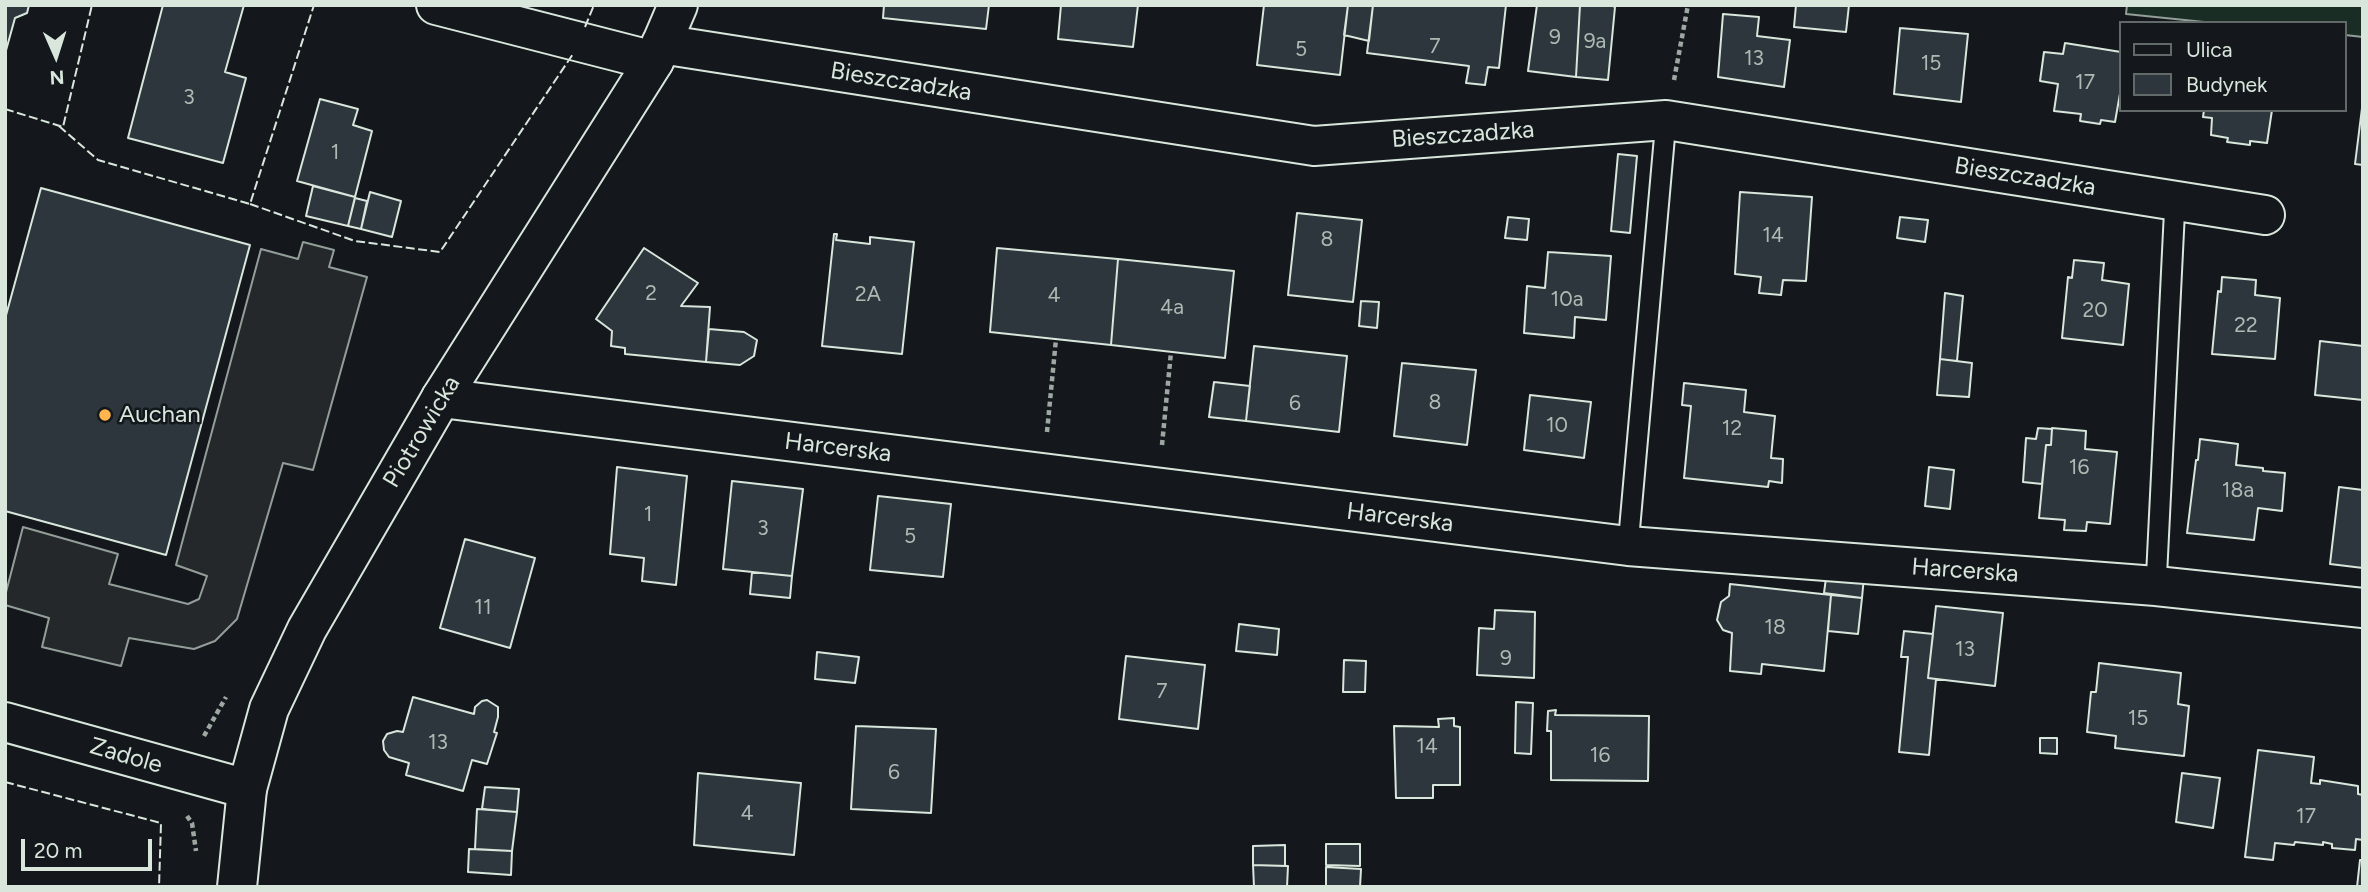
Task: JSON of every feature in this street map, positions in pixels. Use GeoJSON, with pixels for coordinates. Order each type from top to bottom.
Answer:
{"type":"FeatureCollection","features":[{"type":"Feature","properties":{"kind":"street","name":"Bieszczadzka"},"geometry":{"type":"LineString","coordinates":[[436,5],[657,52],[1314,146],[1666,120],[2265,215]]}},
{"type":"Feature","properties":{"kind":"street","name":"Piotrowicka"},"geometry":{"type":"LineString","coordinates":[[237,887],[247,789],[269,709],[307,629],[441,398],[657,52],[678,5]]}},
{"type":"Feature","properties":{"kind":"street","name":"Harcerska"},"geometry":{"type":"LineString","coordinates":[[441,398],[1628,546],[2155,586],[2363,608]]}},
{"type":"Feature","properties":{"kind":"street","name":"Zadole"},"geometry":{"type":"LineString","coordinates":[[5,722],[247,789]]}},
{"type":"Feature","properties":{"kind":"lane"},"geometry":{"type":"LineString","coordinates":[[1628,546],[1666,120]]}},
{"type":"Feature","properties":{"kind":"lane"},"geometry":{"type":"LineString","coordinates":[[2155,586],[2175,201]]}},
{"type":"Feature","properties":{"kind":"path"},"geometry":{"type":"LineString","coordinates":[[1666,120],[1688,5]]}},
{"type":"Feature","properties":{"kind":"path"},"geometry":{"type":"LineString","coordinates":[[1044,473],[1056,339]]}},
{"type":"Feature","properties":{"kind":"path"},"geometry":{"type":"LineString","coordinates":[[1158,488],[1171,352]]}},
{"type":"Feature","properties":{"kind":"green space"},"geometry":{"type":"Polygon","coordinates":[[[2127,5],[2363,5],[2363,37],[2347,35],[2347,21],[2194,21],[2126,14],[2127,5]]]}},
{"type":"Feature","properties":{"kind":"shaded area"},"geometry":{"type":"Polygon","coordinates":[[[303,242],[334,250],[329,267],[367,277],[313,470],[283,463],[237,619],[215,641],[194,649],[129,638],[121,666],[42,647],[49,618],[5,605],[23,527],[118,554],[109,584],[188,604],[199,599],[207,576],[176,565],[261,249],[298,259],[303,242]]]}},
{"type":"Feature","properties":{"kind":"building"},"geometry":{"type":"Polygon","coordinates":[[[5,5],[29,5],[27,13],[15,18],[5,54],[5,5]]]}},
{"type":"Feature","properties":{"kind":"building"},"geometry":{"type":"Polygon","coordinates":[[[163,5],[244,5],[225,72],[246,78],[223,163],[128,138],[163,5]]]}},
{"type":"Feature","properties":{"kind":"building"},"geometry":{"type":"Polygon","coordinates":[[[884,5],[989,5],[986,29],[883,18],[884,5]]]}},
{"type":"Feature","properties":{"kind":"building"},"geometry":{"type":"Polygon","coordinates":[[[1061,5],[1138,5],[1133,47],[1058,39],[1061,5]]]}},
{"type":"Feature","properties":{"kind":"building"},"geometry":{"type":"Polygon","coordinates":[[[1264,5],[1348,5],[1340,75],[1257,65],[1264,5]]]}},
{"type":"Feature","properties":{"kind":"building"},"geometry":{"type":"Polygon","coordinates":[[[1348,5],[1373,5],[1369,41],[1344,35],[1348,5]]]}},
{"type":"Feature","properties":{"kind":"building"},"geometry":{"type":"Polygon","coordinates":[[[1373,5],[1506,5],[1499,68],[1488,67],[1485,85],[1466,83],[1469,66],[1367,53],[1373,5]]]}},
{"type":"Feature","properties":{"kind":"building"},"geometry":{"type":"Polygon","coordinates":[[[1537,5],[1580,5],[1576,77],[1528,71],[1537,5]]]}},
{"type":"Feature","properties":{"kind":"building"},"geometry":{"type":"Polygon","coordinates":[[[1580,5],[1615,7],[1608,80],[1576,77],[1580,5]]]}},
{"type":"Feature","properties":{"kind":"building"},"geometry":{"type":"Polygon","coordinates":[[[1796,5],[1849,5],[1846,32],[1794,27],[1796,5]]]}},
{"type":"Feature","properties":{"kind":"building"},"geometry":{"type":"Polygon","coordinates":[[[1723,14],[1759,17],[1757,36],[1790,40],[1784,87],[1718,77],[1723,14]]]}},
{"type":"Feature","properties":{"kind":"building"},"geometry":{"type":"Polygon","coordinates":[[[1900,28],[1968,34],[1961,102],[1894,94],[1900,28]]]}},
{"type":"Feature","properties":{"kind":"building"},"geometry":{"type":"Polygon","coordinates":[[[2065,43],[2120,52],[2120,94],[2115,122],[2101,120],[2100,124],[2080,121],[2081,114],[2054,111],[2058,84],[2040,81],[2044,52],[2063,54],[2065,43]]]}},
{"type":"Feature","properties":{"kind":"building"},"geometry":{"type":"Polygon","coordinates":[[[320,99],[358,109],[353,125],[372,131],[355,197],[297,181],[320,99]]]}},
{"type":"Feature","properties":{"kind":"building"},"geometry":{"type":"Polygon","coordinates":[[[2363,108],[2363,165],[2355,164],[2363,108]]]}},
{"type":"Feature","properties":{"kind":"building"},"geometry":{"type":"Polygon","coordinates":[[[2204,112],[2272,112],[2267,143],[2250,141],[2250,145],[2227,142],[2228,138],[2211,135],[2212,118],[2203,117],[2204,112]]]}},
{"type":"Feature","properties":{"kind":"building"},"geometry":{"type":"Polygon","coordinates":[[[1618,154],[1637,156],[1630,233],[1611,231],[1618,154]]]}},
{"type":"Feature","properties":{"kind":"building"},"geometry":{"type":"Polygon","coordinates":[[[313,186],[355,197],[348,226],[306,216],[313,186]]]}},
{"type":"Feature","properties":{"kind":"building","name":"Auchan"},"geometry":{"type":"Polygon","coordinates":[[[41,188],[250,245],[166,555],[5,511],[5,319],[41,188]]]}},
{"type":"Feature","properties":{"kind":"building"},"geometry":{"type":"Polygon","coordinates":[[[370,192],[401,201],[392,237],[361,229],[370,192]]]}},
{"type":"Feature","properties":{"kind":"building"},"geometry":{"type":"Polygon","coordinates":[[[1740,192],[1812,197],[1806,281],[1783,280],[1781,295],[1759,293],[1761,277],[1735,274],[1740,192]]]}},
{"type":"Feature","properties":{"kind":"building"},"geometry":{"type":"Polygon","coordinates":[[[355,198],[367,201],[361,229],[348,226],[355,198]]]}},
{"type":"Feature","properties":{"kind":"building"},"geometry":{"type":"Polygon","coordinates":[[[1297,213],[1362,220],[1353,302],[1288,295],[1297,213]]]}},
{"type":"Feature","properties":{"kind":"building"},"geometry":{"type":"Polygon","coordinates":[[[1508,217],[1529,219],[1527,240],[1505,238],[1508,217]]]}},
{"type":"Feature","properties":{"kind":"building"},"geometry":{"type":"Polygon","coordinates":[[[1900,217],[1928,220],[1925,242],[1897,238],[1900,217]]]}},
{"type":"Feature","properties":{"kind":"building"},"geometry":{"type":"Polygon","coordinates":[[[834,234],[837,234],[836,240],[870,244],[870,237],[914,242],[902,354],[822,346],[834,234]]]}},
{"type":"Feature","properties":{"kind":"building"},"geometry":{"type":"Polygon","coordinates":[[[644,248],[698,283],[681,306],[710,307],[706,362],[625,354],[625,348],[611,346],[612,331],[596,319],[644,248]]]}},
{"type":"Feature","properties":{"kind":"building"},"geometry":{"type":"Polygon","coordinates":[[[997,248],[1118,259],[1111,345],[990,332],[997,248]]]}},
{"type":"Feature","properties":{"kind":"building"},"geometry":{"type":"Polygon","coordinates":[[[1548,252],[1611,256],[1606,320],[1575,317],[1574,338],[1524,333],[1527,286],[1545,288],[1548,252]]]}},
{"type":"Feature","properties":{"kind":"building"},"geometry":{"type":"Polygon","coordinates":[[[1118,259],[1234,271],[1225,358],[1111,345],[1118,259]]]}},
{"type":"Feature","properties":{"kind":"building"},"geometry":{"type":"Polygon","coordinates":[[[2074,260],[2104,263],[2102,280],[2129,284],[2123,345],[2062,338],[2068,277],[2072,278],[2074,260]]]}},
{"type":"Feature","properties":{"kind":"building"},"geometry":{"type":"Polygon","coordinates":[[[2222,277],[2256,280],[2255,295],[2280,298],[2275,359],[2212,354],[2218,291],[2221,292],[2222,277]]]}},
{"type":"Feature","properties":{"kind":"building"},"geometry":{"type":"Polygon","coordinates":[[[1945,293],[1963,296],[1957,361],[1940,359],[1945,293]]]}},
{"type":"Feature","properties":{"kind":"building"},"geometry":{"type":"Polygon","coordinates":[[[1361,301],[1379,302],[1377,328],[1359,326],[1361,301]]]}},
{"type":"Feature","properties":{"kind":"building"},"geometry":{"type":"Polygon","coordinates":[[[709,329],[744,332],[757,340],[754,356],[740,365],[706,362],[709,329]]]}},
{"type":"Feature","properties":{"kind":"building"},"geometry":{"type":"Polygon","coordinates":[[[2320,341],[2363,346],[2363,400],[2315,395],[2320,341]]]}},
{"type":"Feature","properties":{"kind":"building"},"geometry":{"type":"Polygon","coordinates":[[[1254,346],[1347,356],[1339,432],[1246,421],[1254,346]]]}},
{"type":"Feature","properties":{"kind":"building"},"geometry":{"type":"Polygon","coordinates":[[[1940,359],[1972,363],[1969,397],[1937,395],[1940,359]]]}},
{"type":"Feature","properties":{"kind":"building"},"geometry":{"type":"Polygon","coordinates":[[[1402,363],[1476,370],[1467,445],[1394,436],[1402,363]]]}},
{"type":"Feature","properties":{"kind":"building"},"geometry":{"type":"Polygon","coordinates":[[[1214,382],[1250,386],[1246,421],[1209,417],[1214,382]]]}},
{"type":"Feature","properties":{"kind":"building"},"geometry":{"type":"Polygon","coordinates":[[[1684,383],[1746,390],[1744,412],[1775,416],[1771,458],[1783,459],[1782,483],[1769,481],[1768,487],[1684,478],[1691,406],[1682,405],[1684,383]]]}},
{"type":"Feature","properties":{"kind":"building"},"geometry":{"type":"Polygon","coordinates":[[[1530,395],[1591,402],[1584,458],[1524,450],[1530,395]]]}},
{"type":"Feature","properties":{"kind":"building"},"geometry":{"type":"Polygon","coordinates":[[[2038,428],[2052,429],[2051,445],[2046,445],[2042,484],[2023,482],[2026,438],[2036,439],[2038,428]]]}},
{"type":"Feature","properties":{"kind":"building"},"geometry":{"type":"Polygon","coordinates":[[[2052,428],[2086,431],[2085,449],[2117,452],[2110,524],[2087,522],[2086,531],[2064,530],[2065,520],[2039,518],[2046,445],[2051,445],[2052,428]]]}},
{"type":"Feature","properties":{"kind":"building"},"geometry":{"type":"Polygon","coordinates":[[[2200,439],[2238,444],[2236,465],[2285,473],[2282,511],[2258,508],[2254,540],[2187,533],[2200,439]]]}},
{"type":"Feature","properties":{"kind":"building"},"geometry":{"type":"Polygon","coordinates":[[[617,467],[687,476],[676,585],[642,581],[644,558],[610,554],[617,467]]]}},
{"type":"Feature","properties":{"kind":"building"},"geometry":{"type":"Polygon","coordinates":[[[1929,467],[1954,470],[1950,509],[1925,506],[1929,467]]]}},
{"type":"Feature","properties":{"kind":"building"},"geometry":{"type":"Polygon","coordinates":[[[732,481],[803,489],[792,576],[723,569],[732,481]]]}},
{"type":"Feature","properties":{"kind":"building"},"geometry":{"type":"Polygon","coordinates":[[[2339,487],[2363,490],[2363,568],[2330,564],[2339,487]]]}},
{"type":"Feature","properties":{"kind":"building"},"geometry":{"type":"Polygon","coordinates":[[[878,496],[951,504],[943,577],[870,570],[878,496]]]}},
{"type":"Feature","properties":{"kind":"building"},"geometry":{"type":"Polygon","coordinates":[[[465,539],[535,558],[510,648],[440,628],[465,539]]]}},
{"type":"Feature","properties":{"kind":"building"},"geometry":{"type":"Polygon","coordinates":[[[1828,563],[1865,566],[1862,598],[1824,593],[1828,563]]]}},
{"type":"Feature","properties":{"kind":"building"},"geometry":{"type":"Polygon","coordinates":[[[752,572],[792,576],[790,598],[750,594],[752,572]]]}},
{"type":"Feature","properties":{"kind":"building"},"geometry":{"type":"Polygon","coordinates":[[[1730,584],[1831,595],[1824,671],[1762,664],[1761,674],[1730,671],[1732,633],[1723,630],[1717,620],[1721,602],[1729,596],[1730,584]]]}},
{"type":"Feature","properties":{"kind":"building"},"geometry":{"type":"Polygon","coordinates":[[[1831,595],[1862,598],[1858,634],[1828,631],[1831,595]]]}},
{"type":"Feature","properties":{"kind":"building"},"geometry":{"type":"Polygon","coordinates":[[[1936,606],[2003,613],[1995,686],[1928,678],[1936,606]]]}},
{"type":"Feature","properties":{"kind":"building"},"geometry":{"type":"Polygon","coordinates":[[[1495,610],[1535,612],[1534,678],[1477,675],[1479,628],[1494,629],[1495,610]]]}},
{"type":"Feature","properties":{"kind":"building"},"geometry":{"type":"Polygon","coordinates":[[[1239,624],[1279,629],[1277,655],[1236,651],[1239,624]]]}},
{"type":"Feature","properties":{"kind":"building"},"geometry":{"type":"Polygon","coordinates":[[[1904,631],[1933,634],[1928,678],[1936,679],[1929,755],[1899,752],[1908,657],[1901,657],[1904,631]]]}},
{"type":"Feature","properties":{"kind":"building"},"geometry":{"type":"Polygon","coordinates":[[[817,652],[859,657],[855,683],[815,679],[817,652]]]}},
{"type":"Feature","properties":{"kind":"building"},"geometry":{"type":"Polygon","coordinates":[[[1126,656],[1205,665],[1198,729],[1119,719],[1126,656]]]}},
{"type":"Feature","properties":{"kind":"building"},"geometry":{"type":"Polygon","coordinates":[[[1344,660],[1366,661],[1365,692],[1343,692],[1344,660]]]}},
{"type":"Feature","properties":{"kind":"building"},"geometry":{"type":"Polygon","coordinates":[[[2099,663],[2181,673],[2178,704],[2189,706],[2184,756],[2115,748],[2116,736],[2087,732],[2091,692],[2096,692],[2099,663]]]}},
{"type":"Feature","properties":{"kind":"building"},"geometry":{"type":"Polygon","coordinates":[[[413,697],[474,714],[475,707],[482,701],[487,700],[498,707],[494,732],[497,733],[487,764],[472,760],[463,791],[406,775],[409,763],[389,757],[384,750],[383,741],[387,734],[403,732],[413,697]]]}},
{"type":"Feature","properties":{"kind":"building"},"geometry":{"type":"Polygon","coordinates":[[[1516,702],[1533,703],[1531,754],[1515,753],[1516,702]]]}},
{"type":"Feature","properties":{"kind":"building"},"geometry":{"type":"Polygon","coordinates":[[[1556,710],[1555,715],[1649,716],[1648,781],[1551,780],[1551,731],[1547,731],[1548,711],[1556,710]]]}},
{"type":"Feature","properties":{"kind":"building"},"geometry":{"type":"Polygon","coordinates":[[[1454,718],[1454,726],[1460,727],[1460,785],[1433,785],[1433,798],[1396,798],[1394,726],[1439,727],[1438,719],[1454,718]]]}},
{"type":"Feature","properties":{"kind":"building"},"geometry":{"type":"Polygon","coordinates":[[[856,726],[936,729],[931,813],[851,809],[856,726]]]}},
{"type":"Feature","properties":{"kind":"building"},"geometry":{"type":"Polygon","coordinates":[[[2040,738],[2057,738],[2057,754],[2040,753],[2040,738]]]}},
{"type":"Feature","properties":{"kind":"building"},"geometry":{"type":"Polygon","coordinates":[[[2258,750],[2314,757],[2311,783],[2320,784],[2320,780],[2358,786],[2358,794],[2363,795],[2363,840],[2356,839],[2355,850],[2332,848],[2332,844],[2323,842],[2323,845],[2275,843],[2273,860],[2245,857],[2258,750]]]}},
{"type":"Feature","properties":{"kind":"building"},"geometry":{"type":"Polygon","coordinates":[[[698,773],[801,783],[794,855],[694,845],[698,773]]]}},
{"type":"Feature","properties":{"kind":"building"},"geometry":{"type":"Polygon","coordinates":[[[2182,773],[2220,778],[2213,828],[2176,822],[2182,773]]]}},
{"type":"Feature","properties":{"kind":"building"},"geometry":{"type":"Polygon","coordinates":[[[485,787],[519,789],[517,812],[482,809],[485,787]]]}},
{"type":"Feature","properties":{"kind":"building"},"geometry":{"type":"Polygon","coordinates":[[[477,809],[517,812],[512,851],[475,849],[477,809]]]}},
{"type":"Feature","properties":{"kind":"building"},"geometry":{"type":"Polygon","coordinates":[[[1326,844],[1360,844],[1360,866],[1326,865],[1326,844]]]}},
{"type":"Feature","properties":{"kind":"building"},"geometry":{"type":"Polygon","coordinates":[[[1285,845],[1285,866],[1253,865],[1253,846],[1285,845]]]}},
{"type":"Feature","properties":{"kind":"building"},"geometry":{"type":"Polygon","coordinates":[[[469,849],[512,851],[511,875],[468,872],[469,849]]]}},
{"type":"Feature","properties":{"kind":"building"},"geometry":{"type":"Polygon","coordinates":[[[2360,860],[2363,860],[2363,887],[2357,887],[2360,860]]]}},
{"type":"Feature","properties":{"kind":"building"},"geometry":{"type":"Polygon","coordinates":[[[1253,865],[1288,866],[1287,887],[1254,887],[1253,865]]]}},
{"type":"Feature","properties":{"kind":"building"},"geometry":{"type":"Polygon","coordinates":[[[1326,867],[1361,869],[1360,887],[1326,887],[1326,867]]]}},
{"type":"Feature","properties":{"kind":"fence"},"geometry":{"type":"LineString","coordinates":[[5,109],[63,127],[92,5]]}},
{"type":"Feature","properties":{"kind":"fence"},"geometry":{"type":"LineString","coordinates":[[59,126],[98,160],[250,204],[314,5]]}},
{"type":"Feature","properties":{"kind":"fence"},"geometry":{"type":"LineString","coordinates":[[585,27],[594,5]]}},
{"type":"Feature","properties":{"kind":"fence"},"geometry":{"type":"LineString","coordinates":[[250,204],[355,241],[440,252],[573,54]]}},
{"type":"Feature","properties":{"kind":"fence"},"geometry":{"type":"LineString","coordinates":[[5,782],[161,823],[159,887]]}},
{"type":"Feature","properties":{"kind":"place","name":"Auchan"},"geometry":{"type":"Point","coordinates":[105,415]}}]}
